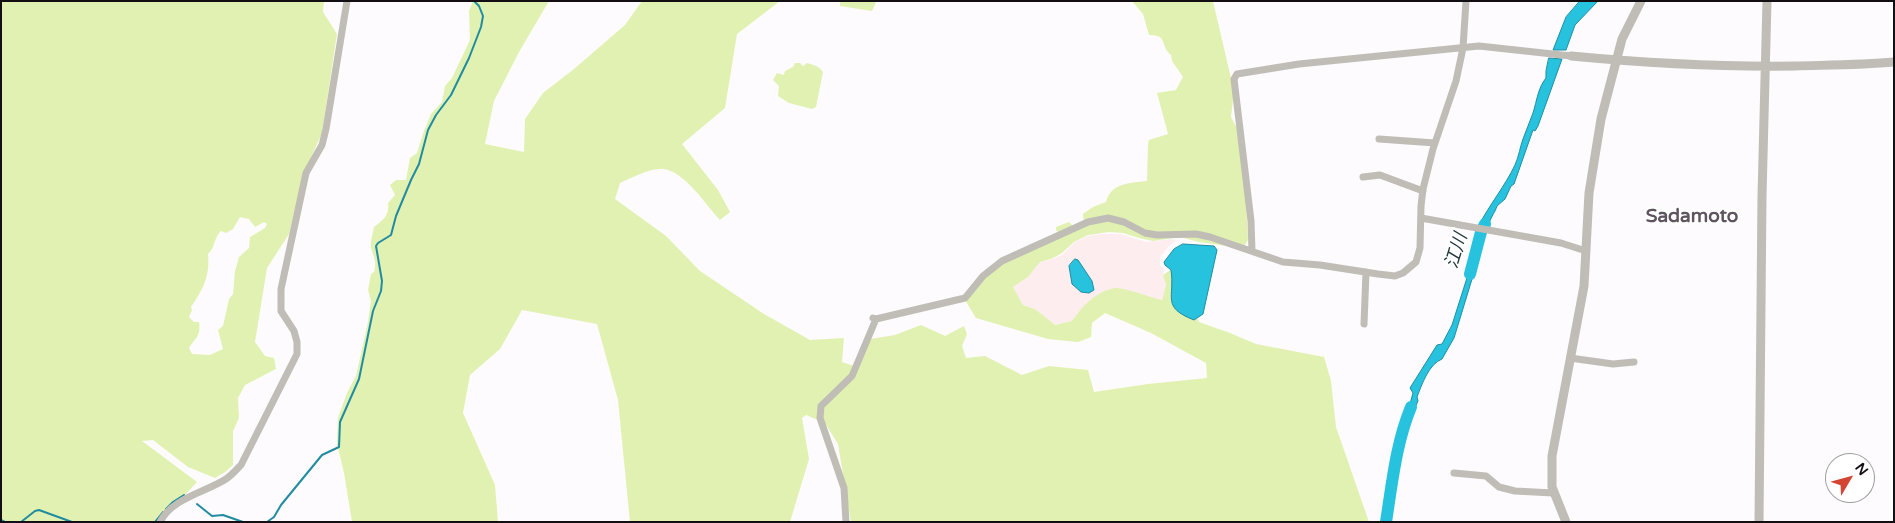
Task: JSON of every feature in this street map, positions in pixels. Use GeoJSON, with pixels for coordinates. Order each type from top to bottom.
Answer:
{"type":"FeatureCollection","features":[{"type":"Feature","properties":{"kind":"street"},"geometry":{"type":"LineString","coordinates":[[160,522],[179,503],[226,480],[241,465],[297,354],[297,342],[294,331],[281,311],[281,289],[306,173],[322,145],[326,129],[347,1]]}},
{"type":"Feature","properties":{"kind":"street"},"geometry":{"type":"LineString","coordinates":[[846,522],[844,488],[820,418],[822,406],[852,376],[874,318],[965,298],[983,276],[1002,261],[1047,240],[1100,219],[1116,219],[1145,233],[1157,235],[1190,234],[1210,237],[1252,251],[1266,258],[1283,262],[1320,265],[1395,276],[1403,273],[1416,262],[1420,248],[1423,191],[1435,143],[1456,81],[1463,48],[1466,1]]}},
{"type":"Feature","properties":{"kind":"street"},"geometry":{"type":"LineString","coordinates":[[1566,522],[1554,493],[1551,474],[1552,456],[1584,286],[1589,193],[1601,119],[1616,60],[1622,39],[1641,1]]}},
{"type":"Feature","properties":{"kind":"street"},"geometry":{"type":"LineString","coordinates":[[1759,522],[1762,196],[1767,1]]}},
{"type":"Feature","properties":{"kind":"street"},"geometry":{"type":"LineString","coordinates":[[1252,251],[1251,221],[1234,79],[1237,74],[1299,64],[1479,46],[1542,54],[1616,60],[1766,66],[1866,65],[1894,62]]}},
{"type":"Feature","properties":{"kind":"street"},"geometry":{"type":"LineString","coordinates":[[1378,139],[1435,143]]}},
{"type":"Feature","properties":{"kind":"street"},"geometry":{"type":"LineString","coordinates":[[1363,176],[1380,175],[1423,191]]}},
{"type":"Feature","properties":{"kind":"street"},"geometry":{"type":"LineString","coordinates":[[1421,218],[1561,243],[1586,251]]}},
{"type":"Feature","properties":{"kind":"street"},"geometry":{"type":"LineString","coordinates":[[1364,324],[1366,272]]}},
{"type":"Feature","properties":{"kind":"street"},"geometry":{"type":"LineString","coordinates":[[1570,358],[1613,364],[1634,362]]}},
{"type":"Feature","properties":{"kind":"street"},"geometry":{"type":"LineString","coordinates":[[1454,473],[1486,476],[1499,487],[1515,491],[1554,493]]}},
{"type":"Feature","properties":{"kind":"shaded area"},"geometry":{"type":"Polygon","coordinates":[[[1121,234],[1146,242],[1172,239],[1176,241],[1160,257],[1160,266],[1164,269],[1163,275],[1166,285],[1162,300],[1116,288],[1078,312],[1072,321],[1054,325],[1035,309],[1023,305],[1013,287],[1028,277],[1040,262],[1062,255],[1075,242],[1088,236],[1121,234]]]}},
{"type":"Feature","properties":{"kind":"green space"},"geometry":{"type":"Polygon","coordinates":[[[1,1],[324,1],[323,12],[337,34],[322,133],[303,175],[289,234],[267,268],[255,342],[265,356],[274,358],[276,369],[245,385],[238,398],[239,418],[233,431],[233,465],[215,478],[188,467],[153,440],[142,441],[197,482],[160,522],[1,522],[1,1]],[[240,217],[233,229],[226,233],[221,231],[208,254],[207,276],[191,307],[192,310],[189,317],[194,322],[199,322],[197,336],[189,348],[192,354],[210,355],[223,349],[218,330],[223,326],[229,299],[233,294],[235,271],[239,257],[249,248],[250,237],[265,228],[267,224],[264,222],[255,227],[249,219],[240,217]]]}},
{"type":"Feature","properties":{"kind":"green space"},"geometry":{"type":"Polygon","coordinates":[[[473,1],[549,1],[519,52],[494,101],[485,144],[524,152],[525,119],[543,93],[625,25],[642,1],[780,1],[737,34],[725,108],[682,144],[718,190],[730,212],[720,220],[687,182],[672,171],[664,169],[648,171],[620,183],[615,199],[666,236],[700,271],[764,314],[810,340],[844,338],[842,362],[854,366],[864,340],[895,335],[921,325],[945,336],[964,326],[967,334],[962,346],[966,358],[985,356],[1022,375],[1049,366],[1088,370],[1094,392],[1207,378],[1206,363],[1151,333],[1105,313],[1092,323],[1091,337],[1078,342],[1048,339],[976,318],[965,300],[986,269],[1013,256],[1028,253],[1059,238],[1056,227],[1069,222],[1072,225],[1072,232],[1084,226],[1083,214],[1093,207],[1106,202],[1108,196],[1116,188],[1122,185],[1147,181],[1149,140],[1168,134],[1157,93],[1176,90],[1183,77],[1172,61],[1171,55],[1165,48],[1162,39],[1155,35],[1149,35],[1143,14],[1132,1],[1213,1],[1234,91],[1231,117],[1238,130],[1246,199],[1248,240],[1245,245],[1234,247],[1180,237],[1153,241],[1123,233],[1109,232],[1088,235],[1074,242],[1062,253],[1040,262],[1028,277],[1013,287],[1023,305],[1035,309],[1055,325],[1072,321],[1090,300],[1102,292],[1115,288],[1162,300],[1166,285],[1163,275],[1173,268],[1199,322],[1256,344],[1324,357],[1331,381],[1336,427],[1369,522],[851,522],[838,444],[825,423],[806,415],[802,418],[809,459],[790,522],[630,522],[618,400],[597,324],[522,310],[500,349],[470,375],[463,413],[495,485],[498,522],[352,522],[337,444],[338,418],[347,393],[356,376],[368,322],[371,301],[368,290],[375,265],[371,248],[374,227],[385,217],[388,211],[388,203],[395,195],[390,185],[396,180],[406,180],[410,158],[417,153],[431,114],[442,102],[445,86],[452,78],[470,40],[469,11],[473,1]]]}},
{"type":"Feature","properties":{"kind":"green space"},"geometry":{"type":"Polygon","coordinates":[[[840,1],[880,1],[876,2],[872,11],[840,6],[840,1]]]}},
{"type":"Feature","properties":{"kind":"green space"},"geometry":{"type":"Polygon","coordinates":[[[795,63],[800,63],[803,66],[807,63],[812,64],[823,72],[816,107],[812,109],[789,103],[778,96],[779,86],[773,80],[777,73],[784,75],[785,71],[793,67],[795,63]]]}},
{"type":"Feature","properties":{"kind":"water"},"geometry":{"type":"Polygon","coordinates":[[[1580,1],[1598,1],[1575,25],[1566,50],[1553,50],[1566,17],[1580,1]]]}},
{"type":"Feature","properties":{"kind":"water"},"geometry":{"type":"Polygon","coordinates":[[[1549,58],[1562,59],[1538,126],[1535,131],[1533,130],[1514,184],[1511,186],[1505,199],[1497,206],[1489,226],[1479,225],[1507,180],[1518,158],[1539,90],[1546,78],[1549,58]]]}},
{"type":"Feature","properties":{"kind":"water"},"geometry":{"type":"Polygon","coordinates":[[[1183,244],[1214,246],[1217,250],[1203,314],[1194,320],[1177,311],[1173,306],[1171,270],[1164,262],[1174,249],[1183,244]]]}},
{"type":"Feature","properties":{"kind":"water"},"geometry":{"type":"Polygon","coordinates":[[[1475,258],[1477,261],[1476,266],[1454,338],[1442,359],[1433,365],[1426,375],[1417,397],[1418,401],[1410,418],[1405,422],[1413,393],[1410,388],[1437,345],[1442,344],[1452,325],[1473,259],[1475,258]]]}},
{"type":"Feature","properties":{"kind":"water"},"geometry":{"type":"Polygon","coordinates":[[[1075,259],[1078,260],[1092,281],[1094,290],[1089,293],[1081,292],[1072,284],[1069,266],[1075,259]]]}},
{"type":"Feature","properties":{"kind":"waterway"},"geometry":{"type":"LineString","coordinates":[[267,522],[274,517],[281,505],[322,455],[339,447],[340,422],[359,379],[373,311],[381,291],[382,281],[376,246],[391,235],[396,216],[419,164],[428,130],[436,115],[451,95],[469,58],[481,27],[483,16],[479,6],[474,1]]}},
{"type":"Feature","properties":{"kind":"waterway","name":"江川"},"geometry":{"type":"LineString","coordinates":[[1470,274],[1481,232],[1485,224]]}},
{"type":"Feature","properties":{"kind":"waterway","name":"江川"},"geometry":{"type":"LineString","coordinates":[[1386,522],[1398,449],[1411,407]]}},
{"type":"Feature","properties":{"kind":"waterway"},"geometry":{"type":"LineString","coordinates":[[166,509],[184,495]]}},
{"type":"Feature","properties":{"kind":"waterway"},"geometry":{"type":"LineString","coordinates":[[197,504],[212,516],[223,515],[243,522]]}},
{"type":"Feature","properties":{"kind":"waterway"},"geometry":{"type":"LineString","coordinates":[[21,522],[39,510],[72,522]]}},
{"type":"Feature","properties":{"kind":"waterway"},"geometry":{"type":"LineString","coordinates":[[155,522],[163,512]]}},
{"type":"Feature","properties":{"kind":"waterway"},"geometry":{"type":"LineString","coordinates":[[1,520],[5,522]]}},
{"type":"Feature","properties":{"kind":"district","name":"Sadamoto"},"geometry":{"type":"Point","coordinates":[1692,217]}}]}
